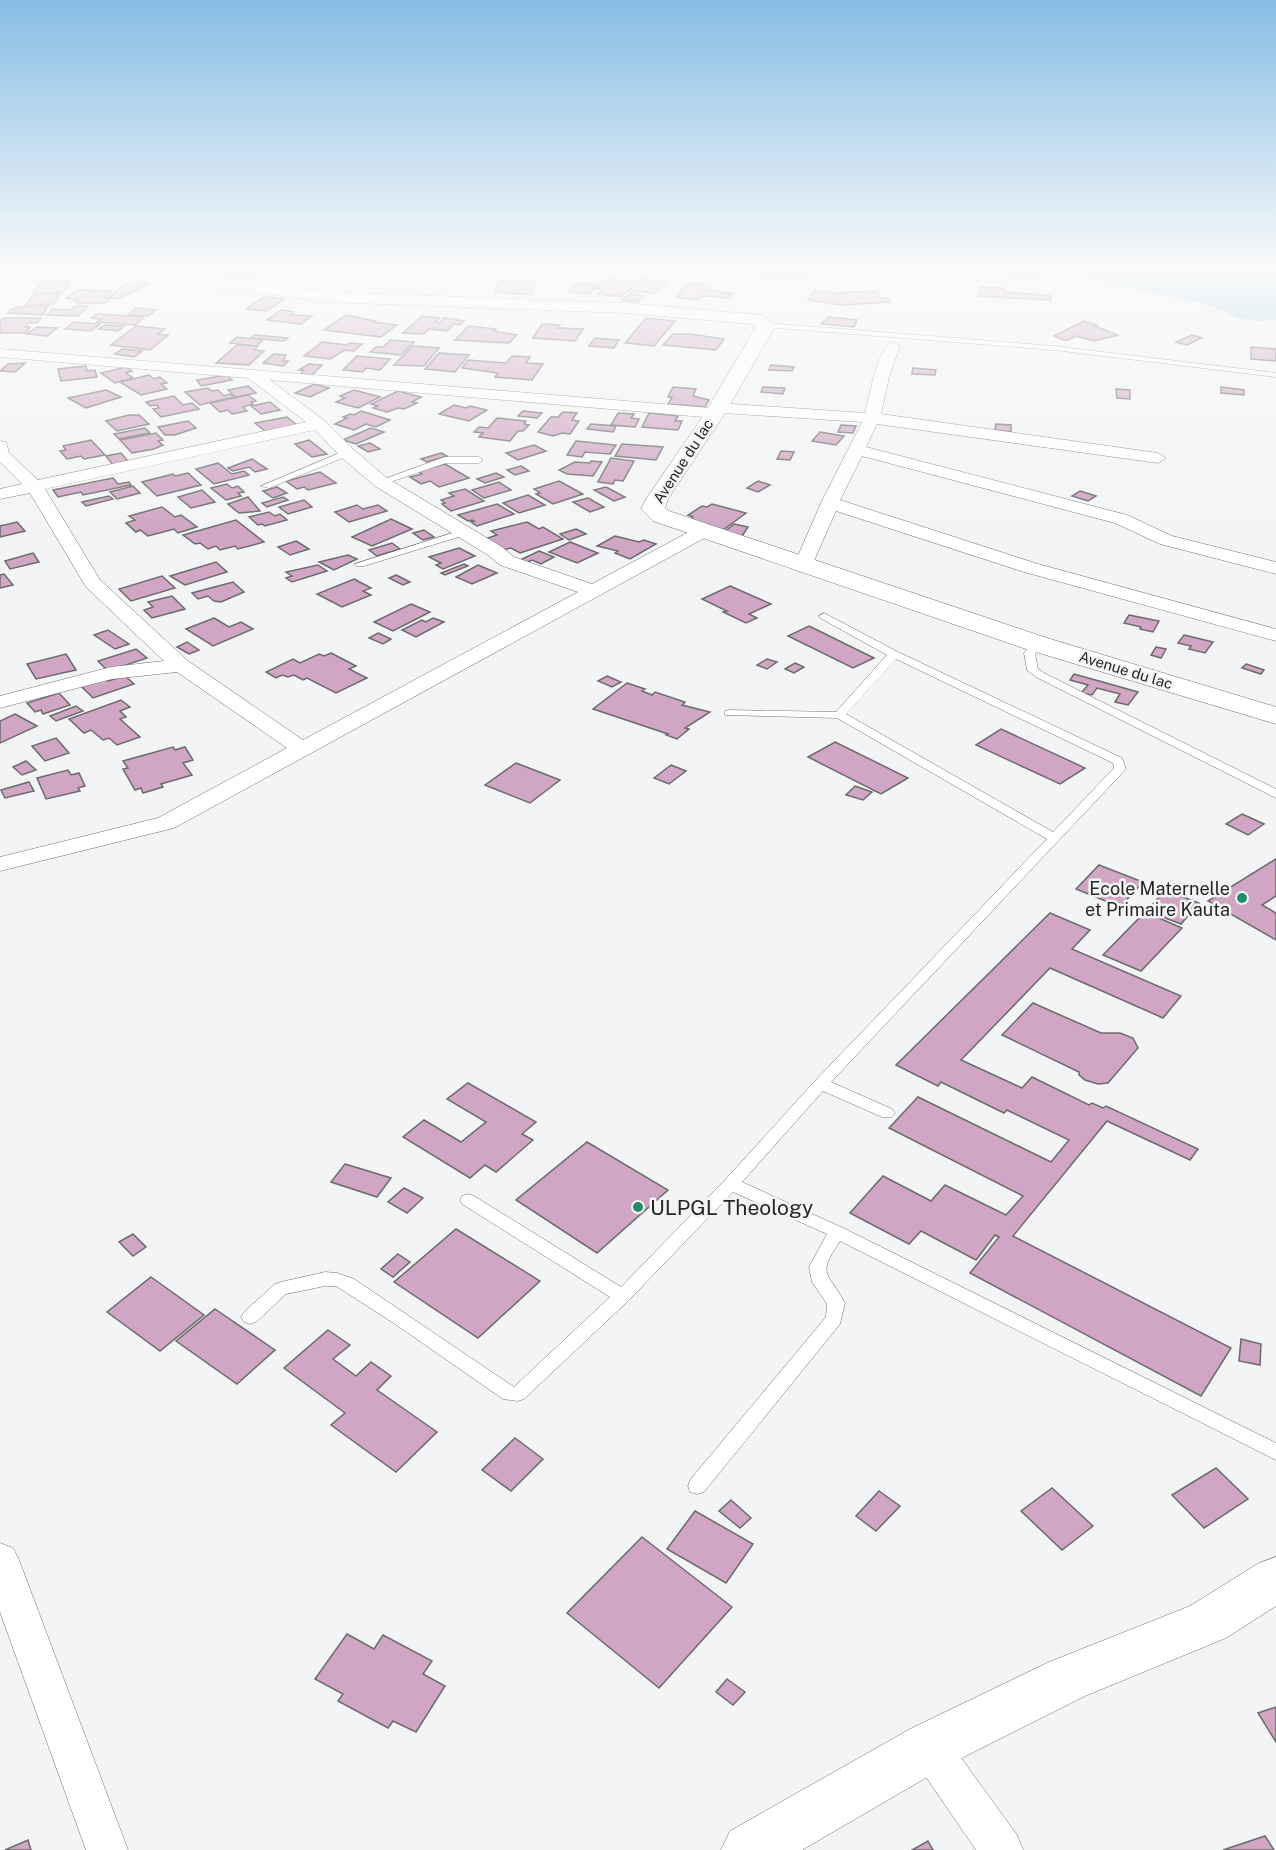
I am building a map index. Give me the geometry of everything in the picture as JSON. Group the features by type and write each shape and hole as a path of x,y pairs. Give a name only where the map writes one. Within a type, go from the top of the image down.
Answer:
{"main road":[{"name":"Avenue du lac","path":"749,356 653,508 661,516 1038,644 1276,716"},
{"path":"749,1850 929,1747 1067,1679 1208,1622 1276,1579"}],"street":[{"path":"40,356 716,410 872,418 1158,458"},
{"path":"803,565 830,503 872,418 881,377 889,356"},
{"path":"252,374 319,424 347,453 381,482 495,551 507,561 594,591"},
{"path":"0,494 319,424"},
{"path":"0,446 1,454 35,487 93,583 181,665 302,749"},
{"path":"858,450 1121,519 1166,540 1276,568"},
{"path":"830,503 1031,568 1276,635"},
{"path":"0,864 166,823 704,531"},
{"path":"0,702 111,673 181,665"},
{"path":"0,1560 107,1850"},
{"path":"929,1747 1002,1850"}],"lane":[{"path":"1123,356 1276,375"},
{"path":"266,486 347,453"},
{"path":"381,482 445,460 479,460"},
{"path":"360,564 462,533"},
{"path":"250,1317 281,1289 325,1279 337,1280 348,1284 401,1319 509,1394 518,1394 622,1296 731,1184 821,1084 1120,769 1118,761 894,654 824,616"},
{"path":"1038,644 1029,653 1033,670 1040,675 1276,794"},
{"path":"838,715 894,654"},
{"path":"729,713 838,715 1053,837"},
{"path":"821,1084 887,1113"},
{"path":"731,1184 837,1232 1276,1452"},
{"path":"468,1200 622,1296"},
{"path":"697,1486 834,1319 836,1303 817,1278 818,1261 837,1232"}],"building":[{"path":"224,356 258,356 249,365 216,363"},
{"path":"271,356 285,356 283,361 288,361 283,366 263,363"},
{"path":"307,356 334,356 330,359"},
{"path":"357,356 390,359 380,370 366,368 363,372 343,370"},
{"path":"403,356 432,356 424,366 394,365"},
{"path":"436,356 468,356 455,372 425,369"},
{"path":"512,356 518,356 530,357 526,363 543,364 532,380 495,377 498,373 462,368 468,360 506,363"},
{"path":"1251,356 1276,356 1276,361 1251,359"},
{"path":"25,363 15,372 0,371 8,364"},
{"path":"309,364 322,365 312,375 301,374 303,370 299,370"},
{"path":"771,365 794,367 792,371 769,370"},
{"path":"86,366 87,371 95,370 97,377 61,381 58,369"},
{"path":"126,367 132,371 126,373 133,378 115,383 101,373"},
{"path":"913,368 936,370 935,375 912,374"},
{"path":"149,375 154,379 160,377 167,383 161,384 167,389 141,395 120,382"},
{"path":"227,375 232,380 201,386 197,380"},
{"path":"314,384 329,388 310,397 295,393"},
{"path":"248,386 256,393 236,397 228,390"},
{"path":"673,387 696,389 693,396 709,400 705,407 668,404 672,397 668,397"},
{"path":"763,387 785,388 783,394 761,392"},
{"path":"1221,387 1244,390 1244,395 1221,393"},
{"path":"208,388 212,391 218,390 224,396 230,394 234,397 200,405 185,392"},
{"path":"1116,389 1130,390 1130,399 1117,398"},
{"path":"106,390 121,397 86,408 68,398"},
{"path":"354,390 380,397 358,408 336,402 345,398 340,396"},
{"path":"398,391 421,397 412,402 417,403 404,409 398,408 387,412 373,408 378,406 371,404"},
{"path":"248,395 256,401 243,407 247,411 232,414 228,410 220,412 210,403"},
{"path":"174,396 183,405 192,403 199,409 161,417 153,409 159,408 157,405 150,406 146,402"},
{"path":"270,402 280,410 261,414 251,406"},
{"path":"454,405 487,410 469,421 439,414"},
{"path":"361,411 390,420 376,427 366,424 354,430 335,424 347,418 343,417"},
{"path":"523,411 542,413 537,418 518,416"},
{"path":"563,412 577,413 572,420 579,421 570,434 562,433 553,436 538,432 551,417 558,417"},
{"path":"618,413 634,414 631,418 639,419 635,427 611,425"},
{"path":"649,413 678,416 675,421 682,421 678,430 642,427"},
{"path":"139,415 149,424 117,431 106,421"},
{"path":"287,417 297,425 266,432 255,423"},
{"path":"497,418 526,421 524,424 529,425 523,431 518,431 510,441 479,437 483,433 474,432 479,427 488,428"},
{"path":"188,421 196,428 175,435 165,435 158,427"},
{"path":"591,424 616,426 613,432 587,429"},
{"path":"996,424 1011,425 1011,432 995,430"},
{"path":"841,425 856,426 853,433 838,432"},
{"path":"145,428 150,433 119,439 114,434"},
{"path":"371,428 384,432 356,444 343,440"},
{"path":"820,432 844,436 836,445 812,441"},
{"path":"156,433 163,440 158,441 163,445 154,449 132,453 120,440"},
{"path":"91,440 105,455 67,459 60,451 66,450 63,446"},
{"path":"309,440 327,454 312,457 295,444"},
{"path":"576,441 616,445 610,454 585,452 582,457 567,455"},
{"path":"370,443 380,449 368,452 358,446"},
{"path":"622,444 663,447 656,460 615,456"},
{"path":"534,445 546,451 518,460 506,453"},
{"path":"781,451 794,452 790,460 777,459"},
{"path":"121,453 128,461 113,465 106,456"},
{"path":"441,453 447,456 427,462 421,459"},
{"path":"611,458 634,461 623,481 615,480 613,484 598,482"},
{"path":"252,459 267,469 255,472 249,467 233,471 228,468"},
{"path":"591,461 602,462 593,476 567,474 559,470 575,462 590,463"},
{"path":"218,463 232,474 244,471 249,475 214,484 196,469"},
{"path":"445,464 469,478 439,487 430,481 421,484 410,477 422,474 418,471"},
{"path":"521,466 529,471 515,475 507,470"},
{"path":"320,472 336,483 308,490 304,487 297,489 286,481"},
{"path":"188,473 201,485 157,496 142,482 173,474 175,476"},
{"path":"496,473 504,477 485,483 477,479"},
{"path":"113,478 118,484 129,482 131,485 83,495 81,492 58,497 53,490"},
{"path":"559,481 583,494 553,504 536,494 540,493 534,489"},
{"path":"758,481 770,485 758,492 747,488"},
{"path":"499,482 511,490 484,498 472,490"},
{"path":"227,484 232,488 238,486 244,492 238,493 241,496 226,500 211,488"},
{"path":"133,486 140,493 117,499 110,492"},
{"path":"277,487 287,493 273,498 263,491"},
{"path":"606,487 625,497 614,501 594,490"},
{"path":"465,489 484,501 451,511 442,504 445,503 441,500 454,496 449,493"},
{"path":"202,490 215,502 191,508 178,497"},
{"path":"1080,491 1096,496 1088,501 1072,496"},
{"path":"528,495 545,505 519,513 503,503"},
{"path":"109,496 113,499 86,506 82,502"},
{"path":"248,497 260,511 239,513 228,504"},
{"path":"283,497 288,500 267,507 262,503"},
{"path":"588,498 604,507 590,512 573,502"},
{"path":"304,500 312,507 288,514 279,507"},
{"path":"497,504 514,514 477,526 471,522 474,521 468,521 458,515"},
{"path":"712,504 746,513 723,530 689,520 693,517 688,515 702,506 707,507"},
{"path":"357,505 363,509 378,505 387,511 349,522 335,512"},
{"path":"162,507 175,517 181,515 197,527 178,533 174,529 148,536 140,530 136,532 126,523 135,520 129,516"},
{"path":"269,512 275,516 280,514 287,520 265,526 258,525 249,517"},
{"path":"391,519 412,529 372,546 352,537"},
{"path":"236,520 264,542 238,549 235,546 220,550 216,546 208,549 200,543 195,544 183,535"},
{"path":"17,522 25,531 0,537 0,526"},
{"path":"527,522 539,529 543,527 563,539 520,553 511,548 503,550 485,539 497,535 491,531"},
{"path":"734,524 748,527 740,539 723,533"},
{"path":"576,529 586,534 569,540 560,534"},
{"path":"424,530 434,537 423,540 413,533"},
{"path":"615,536 656,544 630,559 615,553 618,551 597,546"},
{"path":"296,541 309,549 290,555 278,547"},
{"path":"570,542 598,553 577,563 549,552"},
{"path":"392,543 400,549 377,556 369,550"},
{"path":"459,548 475,556 443,569 436,565 441,563 429,557"},
{"path":"539,551 554,557 541,564 532,560 526,563 520,560"},
{"path":"33,553 39,562 10,569 5,561"},
{"path":"348,555 357,559 334,570 319,562"},
{"path":"216,562 227,572 185,585 170,576"},
{"path":"464,564 468,566 445,575 441,573"},
{"path":"318,565 327,571 292,582 286,578 292,576 286,572"},
{"path":"478,565 497,573 472,584 456,577"},
{"path":"4,574 13,585 0,588 0,575"},
{"path":"396,575 410,582 403,585 389,578"},
{"path":"162,576 175,588 131,601 119,589"},
{"path":"354,579 371,588 363,591 371,595 342,607 317,594"},
{"path":"233,582 244,592 221,602 214,601 208,596 198,599 192,593"},
{"path":"730,586 771,604 749,614 757,618 746,623 702,599"},
{"path":"172,596 185,609 152,618 144,610 153,607 148,602"},
{"path":"411,604 430,612 393,631 374,622"},
{"path":"1129,615 1159,621 1153,632 1124,623"},
{"path":"214,618 229,627 241,622 253,629 213,646 186,629"},
{"path":"433,618 444,622 416,637 402,630 422,620 426,622"},
{"path":"809,626 874,658 853,668 788,636"},
{"path":"108,630 129,644 115,649 94,635"},
{"path":"378,633 391,639 383,644 369,638"},
{"path":"1184,635 1213,642 1205,653 1189,649 1191,646 1178,643"},
{"path":"187,642 199,650 189,654 177,647"},
{"path":"1156,647 1166,649 1161,658 1151,655"},
{"path":"136,649 147,658 108,671 98,661"},
{"path":"331,653 356,666 349,669 367,678 336,693 307,678 303,680 294,675 288,677 282,675 276,678 266,672 293,659 300,663 319,654 324,656"},
{"path":"66,654 76,670 36,679 27,664"},
{"path":"767,659 777,662 767,669 757,665"},
{"path":"795,663 804,667 794,673 785,669"},
{"path":"1246,664 1264,670 1261,674 1242,668"},
{"path":"1074,674 1138,692 1128,705 1115,702 1120,694 1097,688 1092,695 1081,693 1088,685 1070,680"},
{"path":"125,676 134,684 93,698 81,686 105,679 108,681"},
{"path":"607,676 621,682 612,687 598,681"},
{"path":"627,683 645,689 642,691 652,695 655,692 685,702 682,705 710,712 685,728 689,729 677,739 593,709"},
{"path":"59,693 70,705 43,714 41,710 35,712 27,703"},
{"path":"121,700 130,707 120,711 126,717 120,719 140,737 117,745 109,738 103,740 91,730 84,733 69,719"},
{"path":"76,706 83,711 56,721 50,716"},
{"path":"15,714 37,726 0,743 0,721"},
{"path":"1001,729 1085,768 1060,784 976,745"},
{"path":"56,738 69,753 45,761 32,746"},
{"path":"835,742 908,778 881,794 808,757"},
{"path":"173,747 175,750 185,747 193,760 183,763 192,775 161,784 163,787 143,793 141,788 135,790 123,769 128,768 123,761"},
{"path":"26,761 36,770 22,775 13,767"},
{"path":"516,763 560,780 530,803 485,785"},
{"path":"671,765 686,771 669,784 654,778"},
{"path":"68,770 71,775 79,773 85,786 78,788 80,791 46,799 37,778"},
{"path":"29,782 34,791 5,798 1,790"},
{"path":"855,786 872,792 863,800 846,795"},
{"path":"1242,814 1264,824 1248,835 1226,824"},
{"name":"Ecole Maternelle et Primaire Kauta","path":"1276,859 1276,896 1262,905 1276,913 1276,940 1208,901"},
{"path":"1099,865 1143,882 1120,907 1076,889"},
{"path":"1165,890 1199,903 1181,924 1147,911"},
{"path":"1145,912 1182,928 1141,971 1103,955"},
{"path":"1050,913 1090,930 1072,949 1181,996 1163,1018 1050,968 961,1060 1022,1088 1032,1077 1089,1105 1092,1103 1103,1108 1106,1106 1198,1149 1190,1160 1107,1121 1013,1236 1231,1348 1201,1396 970,1273 999,1237 995,1235 976,1260 921,1231 909,1244 850,1213 883,1176 931,1201 945,1185 1006,1215 1023,1196 889,1128 918,1097 1051,1162 1069,1140 1007,1110 1004,1113 941,1082 938,1086 896,1065"},
{"path":"1033,1003 1101,1033 1120,1033 1133,1038 1138,1048 1108,1083 1098,1084 1085,1080 1079,1072 1002,1035"},
{"path":"468,1083 536,1122 522,1134 533,1140 496,1172 485,1165 470,1178 403,1137 424,1120 461,1142 486,1122 447,1099"},
{"path":"587,1142 668,1190 597,1253 516,1200"},
{"path":"345,1164 391,1178 377,1197 331,1182"},
{"path":"404,1188 423,1198 407,1213 388,1202"},
{"path":"456,1229 540,1281 478,1338 394,1282"},
{"path":"133,1234 146,1247 133,1256 119,1242"},
{"path":"398,1254 410,1262 393,1277 381,1269"},
{"path":"151,1277 204,1315 160,1351 107,1312"},
{"path":"215,1309 275,1350 237,1384 176,1341"},
{"path":"328,1330 350,1345 333,1359 356,1376 371,1362 391,1376 377,1390 437,1432 396,1472 331,1425 345,1413 284,1368"},
{"path":"1241,1339 1261,1344 1260,1365 1239,1361"},
{"path":"515,1438 543,1459 511,1491 482,1470"},
{"path":"1216,1468 1248,1499 1204,1528 1172,1495"},
{"path":"1052,1488 1093,1526 1062,1550 1021,1511"},
{"path":"879,1491 900,1506 876,1531 856,1516"},
{"path":"731,1500 751,1518 740,1528 719,1511"},
{"path":"695,1511 753,1544 726,1583 667,1549"},
{"path":"642,1537 732,1607 659,1688 567,1613"},
{"path":"347,1634 374,1649 383,1635 432,1661 423,1674 445,1686 416,1732 393,1721 388,1728 338,1701 343,1694 315,1679"},
{"path":"727,1679 745,1692 733,1705 716,1692"},
{"path":"1276,1707 1276,1742 1258,1713"},
{"path":"1265,1836 1274,1850 1223,1850"},
{"path":"28,1840 31,1850 5,1850"},
{"path":"928,1841 933,1850 912,1850"}],"place":[{"name":"Ecole Maternelle et Primaire Kauta","path":"1242,898"},
{"name":"ULPGL Theology","path":"638,1207"}]}
